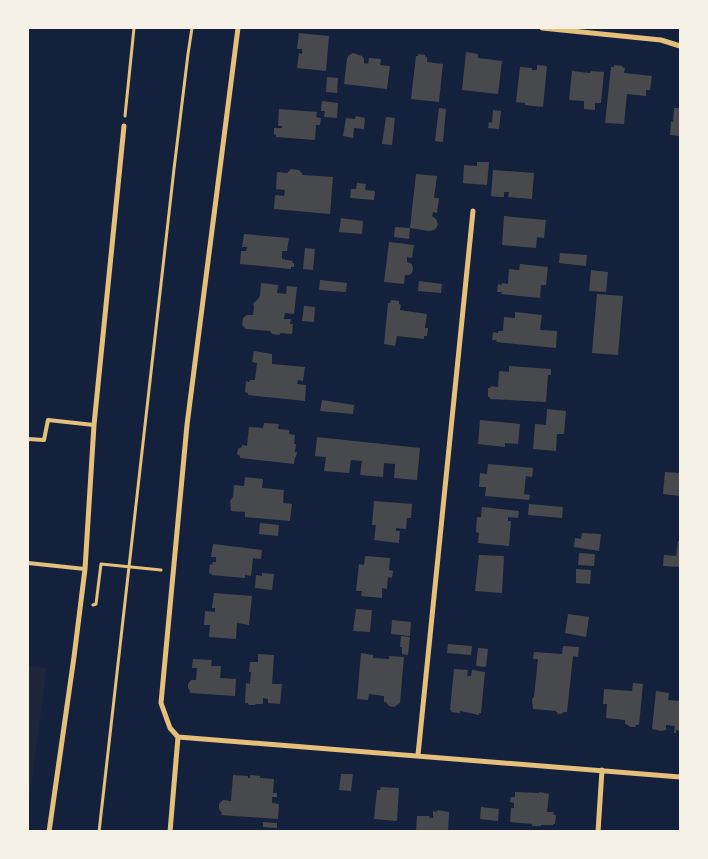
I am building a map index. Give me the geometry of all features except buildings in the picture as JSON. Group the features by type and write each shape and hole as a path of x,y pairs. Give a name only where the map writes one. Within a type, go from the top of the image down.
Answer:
{"street":[{"path":"238,28 187,425 161,703 170,728 178,737 680,776"},
{"path":"542,28 661,40 680,46"},
{"path":"49,832 85,569 94,425 124,126"},
{"path":"418,755 473,211"},
{"path":"170,832 178,737"},
{"path":"598,832 602,770"}],"lane":[{"path":"28,439 44,440 48,420 94,425"},
{"path":"28,563 85,569"}],"path":[{"path":"124,126 134,28"},
{"path":"99,832 192,28"},
{"path":"81,606 96,604 101,564 174,571"}],"shaded area":[{"path":"28,665 47,668 28,810"}]}
